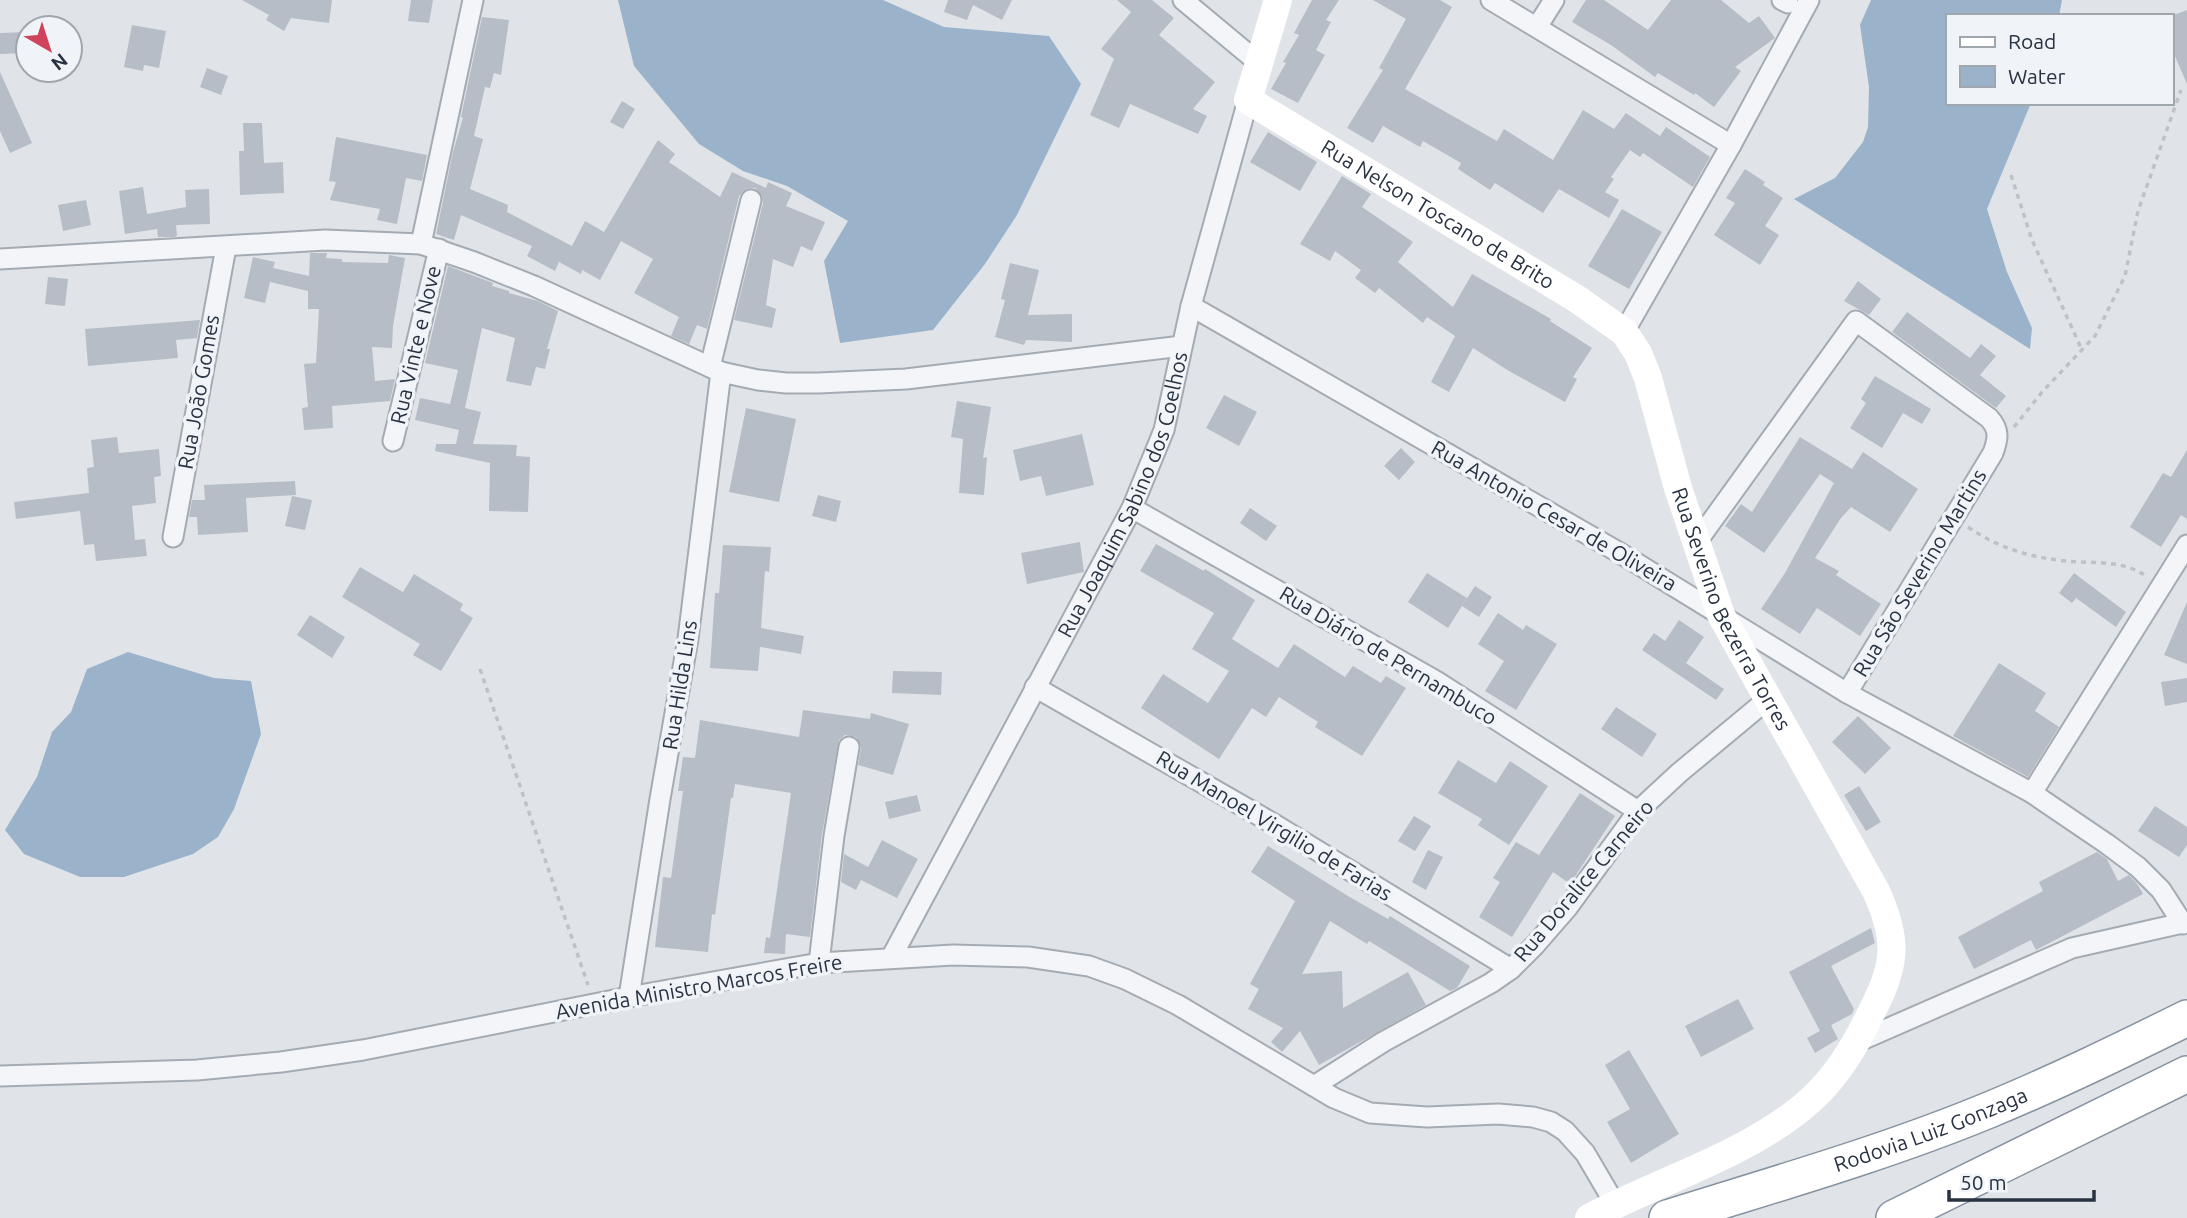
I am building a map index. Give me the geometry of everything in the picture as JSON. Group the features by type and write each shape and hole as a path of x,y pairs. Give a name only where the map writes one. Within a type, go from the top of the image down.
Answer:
{"highway":[{"name":"Rodovia Luiz Gonzaga","path":"1667,1218 1866,1156 1989,1110 2087,1067 2187,1018"},
{"path":"1894,1218 2187,1074"}],"main road":[{"name":"Rua Joaquim Sabino dos Coelhos","path":"1248,100 1278,0"},
{"name":"Rua Nelson Toscano de Brito","path":"1248,100 1577,299 1624,332"},
{"name":"Rua Severino Bezerra Torres","path":"1589,1218 1758,1138 1788,1118 1830,1079 1857,1042 1886,983 1891,964 1891,931 1876,891 1721,615 1678,488 1648,378 1638,353 1624,332"},
{"path":"1705,1163 1710,1184 1732,1198"}],"street":[{"name":"Rua Vinte e Nove","path":"393,441 473,0"},
{"path":"1183,0 1260,64"},
{"path":"1491,0 1731,145"},
{"path":"1537,27 1554,0"},
{"path":"1624,332 1731,145 1809,0"},
{"name":"Rua Joaquim Sabino dos Coelhos","path":"891,958 1132,508 1164,430 1191,306 1248,100"},
{"name":"Rua Hilda Lins","path":"629,997 688,639 715,369 751,200"},
{"path":"1,265 325,240 430,247 611,319 715,369 767,381 906,379 1182,346"},
{"name":"Rua João Gomes","path":"173,537 226,247"},
{"name":"Rua Antonio Cesar de Oliveira","path":"1191,306 1620,553 1847,692 2032,793 2138,867 2161,890 2185,923"},
{"name":"Rua São Severino Martins","path":"1696,543 1856,321 1989,418 1998,434 1993,453 1847,692"},
{"name":"Rua Diário de Pernambuco","path":"1132,508 1436,681 1639,811"},
{"path":"2032,793 2187,545"},
{"name":"Rua Manoel Virgilio de Farias","path":"1035,687 1274,824 1511,969"},
{"name":"Rua Doralice Carneiro","path":"1314,1086 1382,1042 1480,989 1511,969 1568,907 1639,811 1702,753 1768,699"},
{"path":"819,962 834,836 849,747"},
{"path":"1857,1042 2072,948 2185,923"},
{"name":"Avenida Ministro Marcos Freire","path":"0,1076 197,1070 281,1062 363,1050 819,962 953,954 1015,957 1089,966 1125,979 1178,1005 1334,1098 1370,1113 1427,1117 1498,1114 1533,1117 1551,1122 1564,1131 1585,1153 1615,1204"}],"path":[{"name":"Rua São Severino Martins","path":"1993,453 2043,391 2095,336 2124,276 2138,211 2180,90"},
{"path":"2011,175 2032,240 2082,350"},
{"path":"1954,518 1986,540 2025,555 2067,561 2113,563 2137,570 2161,586"},
{"path":"480,669 594,1004"}],"water":[{"path":"618,0 883,0 944,27 1049,36 1081,84 1017,215 985,264 933,330 840,343 824,261 848,221 787,186 743,171 699,144 634,66"},
{"path":"1871,0 2062,0 2059,14 1946,14 1946,105 2030,105 1987,209 2007,272 2032,328 2030,349 1794,199 1835,178 1863,142 1868,127 1869,87 1860,25"},
{"path":"128,652 214,678 251,681 261,734 234,809 218,837 193,854 124,877 80,877 24,854 5,830 37,777 52,732 71,712 87,669"}],"building":[{"path":"242,0 332,0 329,23 291,18 284,31 266,20 269,15"},
{"path":"411,0 433,0 429,23 408,21"},
{"path":"948,0 1012,0 1002,20 973,5 967,20 944,12"},
{"path":"1117,0 1152,0 1174,18 1159,35 1215,82 1193,109 1207,116 1198,134 1130,104 1119,128 1090,115 1114,59 1101,49 1131,12"},
{"path":"1312,0 1339,0 1326,20 1331,22 1316,50 1325,55 1298,103 1271,89 1299,35 1294,33"},
{"path":"1373,0 1440,0 1452,7 1405,89 1497,141 1504,129 1553,160 1583,110 1614,129 1626,113 1660,136 1666,127 1710,157 1693,187 1643,153 1640,157 1630,150 1611,177 1614,179 1605,192 1619,200 1609,218 1559,189 1543,213 1495,183 1490,190 1458,169 1461,163 1423,141 1420,147 1383,126 1373,143 1347,128 1383,70 1379,68 1406,19"},
{"path":"1586,0 1604,0 1648,30 1671,0 1721,0 1749,23 1759,16 1775,38 1735,67 1741,71 1714,107 1695,93 1694,95 1658,73 1655,77 1611,45 1572,22"},
{"path":"2187,10 2187,84 2173,52 2173,15"},
{"path":"482,17 509,20 501,75 494,73 490,88 485,87 474,136 483,139 470,189 508,205 507,212 572,246 585,221 604,232 658,140 675,154 669,162 720,197 732,172 766,188 768,182 792,193 786,206 825,222 812,251 801,246 793,267 773,259 766,305 776,309 772,328 734,320 763,203 762,196 755,188 747,189 739,196 707,329 697,325 689,344 671,336 679,317 634,293 653,259 621,241 600,280 582,270 581,274 559,262 555,271 527,256 532,246 461,215 454,240 436,234 463,118 461,117"},
{"path":"132,25 166,31 159,68 144,65 143,71 124,67"},
{"path":"14,32 14,54 0,54 0,33"},
{"path":"207,68 228,76 221,95 200,87"},
{"path":"0,72 32,143 10,153 0,131"},
{"path":"622,101 635,109 623,129 610,122"},
{"path":"243,123 262,123 264,163 283,162 284,193 240,195 239,151 244,151"},
{"path":"1268,132 1317,162 1300,191 1250,162"},
{"path":"336,137 427,155 422,181 406,178 397,224 377,220 380,209 330,200 336,182 329,181"},
{"path":"1745,169 1783,198 1765,226 1779,235 1760,265 1714,235 1735,203 1726,198"},
{"path":"1342,176 1371,194 1362,207 1413,242 1398,262 1453,307 1472,274 1551,319 1550,321 1592,348 1573,377 1577,379 1565,402 1473,348 1449,392 1431,382 1455,336 1427,317 1423,323 1379,288 1375,293 1355,278 1361,270 1335,251 1330,261 1300,244"},
{"path":"143,187 147,214 186,207 185,190 209,189 210,224 176,225 177,236 174,237 158,237 157,229 125,234 119,191"},
{"path":"86,200 91,225 63,231 58,205"},
{"path":"1622,209 1662,232 1629,289 1588,266"},
{"path":"310,253 327,253 326,258 342,259 342,262 388,263 389,255 405,258 393,326 392,348 372,347 375,381 395,379 390,401 332,406 333,428 304,430 302,408 308,407 304,364 316,363 319,309 308,309 308,291 270,282 265,303 244,298 253,257 275,262 273,268 309,276"},
{"path":"1010,263 1039,270 1028,315 1072,314 1072,342 1026,340 1024,345 995,337 1005,300 1001,299"},
{"path":"448,266 558,311 547,349 550,349 545,369 536,367 531,386 506,381 515,338 482,328 465,408 481,412 473,444 517,445 516,456 530,457 528,512 489,511 490,463 435,451 436,444 456,444 459,430 415,420 420,398 450,404 458,370 425,363"},
{"path":"48,277 68,279 65,306 45,304"},
{"path":"1858,281 1881,299 1869,315 1844,301"},
{"path":"1907,312 1970,358 1981,344 1996,356 1980,375 2006,396 1996,408 1892,332"},
{"path":"200,320 197,338 176,340 178,358 88,366 85,329"},
{"path":"1875,376 1931,409 1922,424 1903,413 1882,448 1850,428 1866,403 1861,399"},
{"path":"1224,395 1257,412 1239,446 1206,428"},
{"path":"957,401 991,407 983,458 987,457 984,495 959,493 963,439 951,437"},
{"path":"746,408 796,419 779,502 729,492"},
{"path":"1082,434 1094,485 1046,496 1041,476 1020,481 1013,450"},
{"path":"117,437 119,453 159,449 161,476 154,477 156,503 132,506 135,540 145,539 147,556 96,561 94,544 84,545 80,511 16,519 14,502 89,493 87,468 94,467 91,440"},
{"path":"1800,437 1852,469 1863,452 1918,489 1890,532 1851,507 1815,558 1839,571 1836,575 1881,604 1860,636 1817,608 1800,634 1761,609 1785,573 1834,483 1820,474 1764,553 1725,526 1741,504 1752,512"},
{"path":"1401,448 1415,462 1399,480 1384,466"},
{"path":"2187,450 2187,519 2181,515 2161,547 2130,527 2163,473 2171,477"},
{"path":"295,481 296,495 246,498 248,532 198,535 197,517 189,517 192,500 205,500 204,485"},
{"path":"818,495 841,501 836,522 812,516"},
{"path":"292,496 312,500 305,530 285,526"},
{"path":"1250,508 1277,526 1266,541 1240,523"},
{"path":"1080,542 1084,572 1027,584 1021,553"},
{"path":"1156,544 1204,571 1205,569 1255,600 1232,639 1278,668 1294,644 1345,677 1353,666 1381,683 1386,676 1406,688 1362,756 1315,727 1318,722 1279,697 1266,717 1252,708 1219,759 1141,708 1163,674 1208,703 1229,671 1192,649 1214,613 1140,571"},
{"path":"723,545 771,547 769,572 765,571 761,628 804,636 801,654 760,647 758,671 710,668 715,593 719,593"},
{"path":"360,567 403,592 414,574 463,604 460,610 473,618 441,671 413,655 420,644 342,597"},
{"path":"1427,573 1467,598 1448,628 1408,602"},
{"path":"2074,573 2126,612 2116,627 2076,598 2072,603 2059,593"},
{"path":"1475,586 1492,597 1479,617 1462,606"},
{"path":"2187,602 2187,664 2164,655"},
{"path":"1498,613 1523,630 1526,625 1557,644 1516,710 1485,691 1504,661 1478,644"},
{"path":"310,615 345,637 332,658 297,635"},
{"path":"1679,620 1704,637 1686,663 1724,689 1716,700 1642,650 1654,633 1665,641"},
{"path":"1999,663 2046,693 2035,711 2059,727 2028,777 1953,736"},
{"path":"893,671 942,672 941,695 892,693"},
{"path":"2187,678 2187,702 2165,706 2161,682"},
{"path":"1616,707 1657,734 1642,757 1601,729"},
{"path":"803,710 870,719 871,713 909,724 893,775 858,765 861,748 856,737 845,735 839,740 822,834 810,937 786,934 785,954 764,953 766,937 770,938 791,793 735,784 708,952 655,947 663,877 671,878 683,791 678,791 683,757 695,758 700,720 799,737"},
{"path":"1858,716 1891,748 1865,774 1832,742"},
{"path":"1458,760 1496,783 1510,761 1548,786 1509,845 1478,825 1482,819 1438,793"},
{"path":"1859,786 1881,822 1866,831 1844,795"},
{"path":"1580,793 1615,816 1570,884 1553,872 1512,937 1479,917 1500,882 1493,878 1516,842 1539,855"},
{"path":"917,795 921,811 889,819 885,802"},
{"path":"2155,806 2187,827 2187,845 2179,857 2138,831"},
{"path":"1414,816 1431,826 1415,851 1398,841"},
{"path":"882,840 918,859 897,898 861,880 856,890 841,882 844,854 868,867"},
{"path":"1268,846 1388,919 1390,916 1470,966 1457,988 1450,991 1369,941 1367,944 1330,921 1302,974 1342,971 1343,1008 1408,972 1426,1005 1319,1065 1300,1031 1282,1052 1271,1042 1283,1028 1248,1009 1259,989 1250,984 1295,901 1251,872"},
{"path":"1428,850 1443,857 1426,890 1412,882"},
{"path":"2097,852 2107,859 2118,881 2129,875 2143,894 2036,950 2031,940 1974,969 1958,937 2043,891 2039,882"},
{"path":"1871,928 1875,943 1831,966 1854,1009 1852,1014 1820,1031 1789,972"},
{"path":"1738,999 1754,1029 1701,1057 1685,1026"},
{"path":"1831,1025 1838,1039 1815,1053 1807,1038"},
{"path":"1629,1050 1679,1134 1631,1163 1607,1122 1630,1109 1605,1065"}]}
